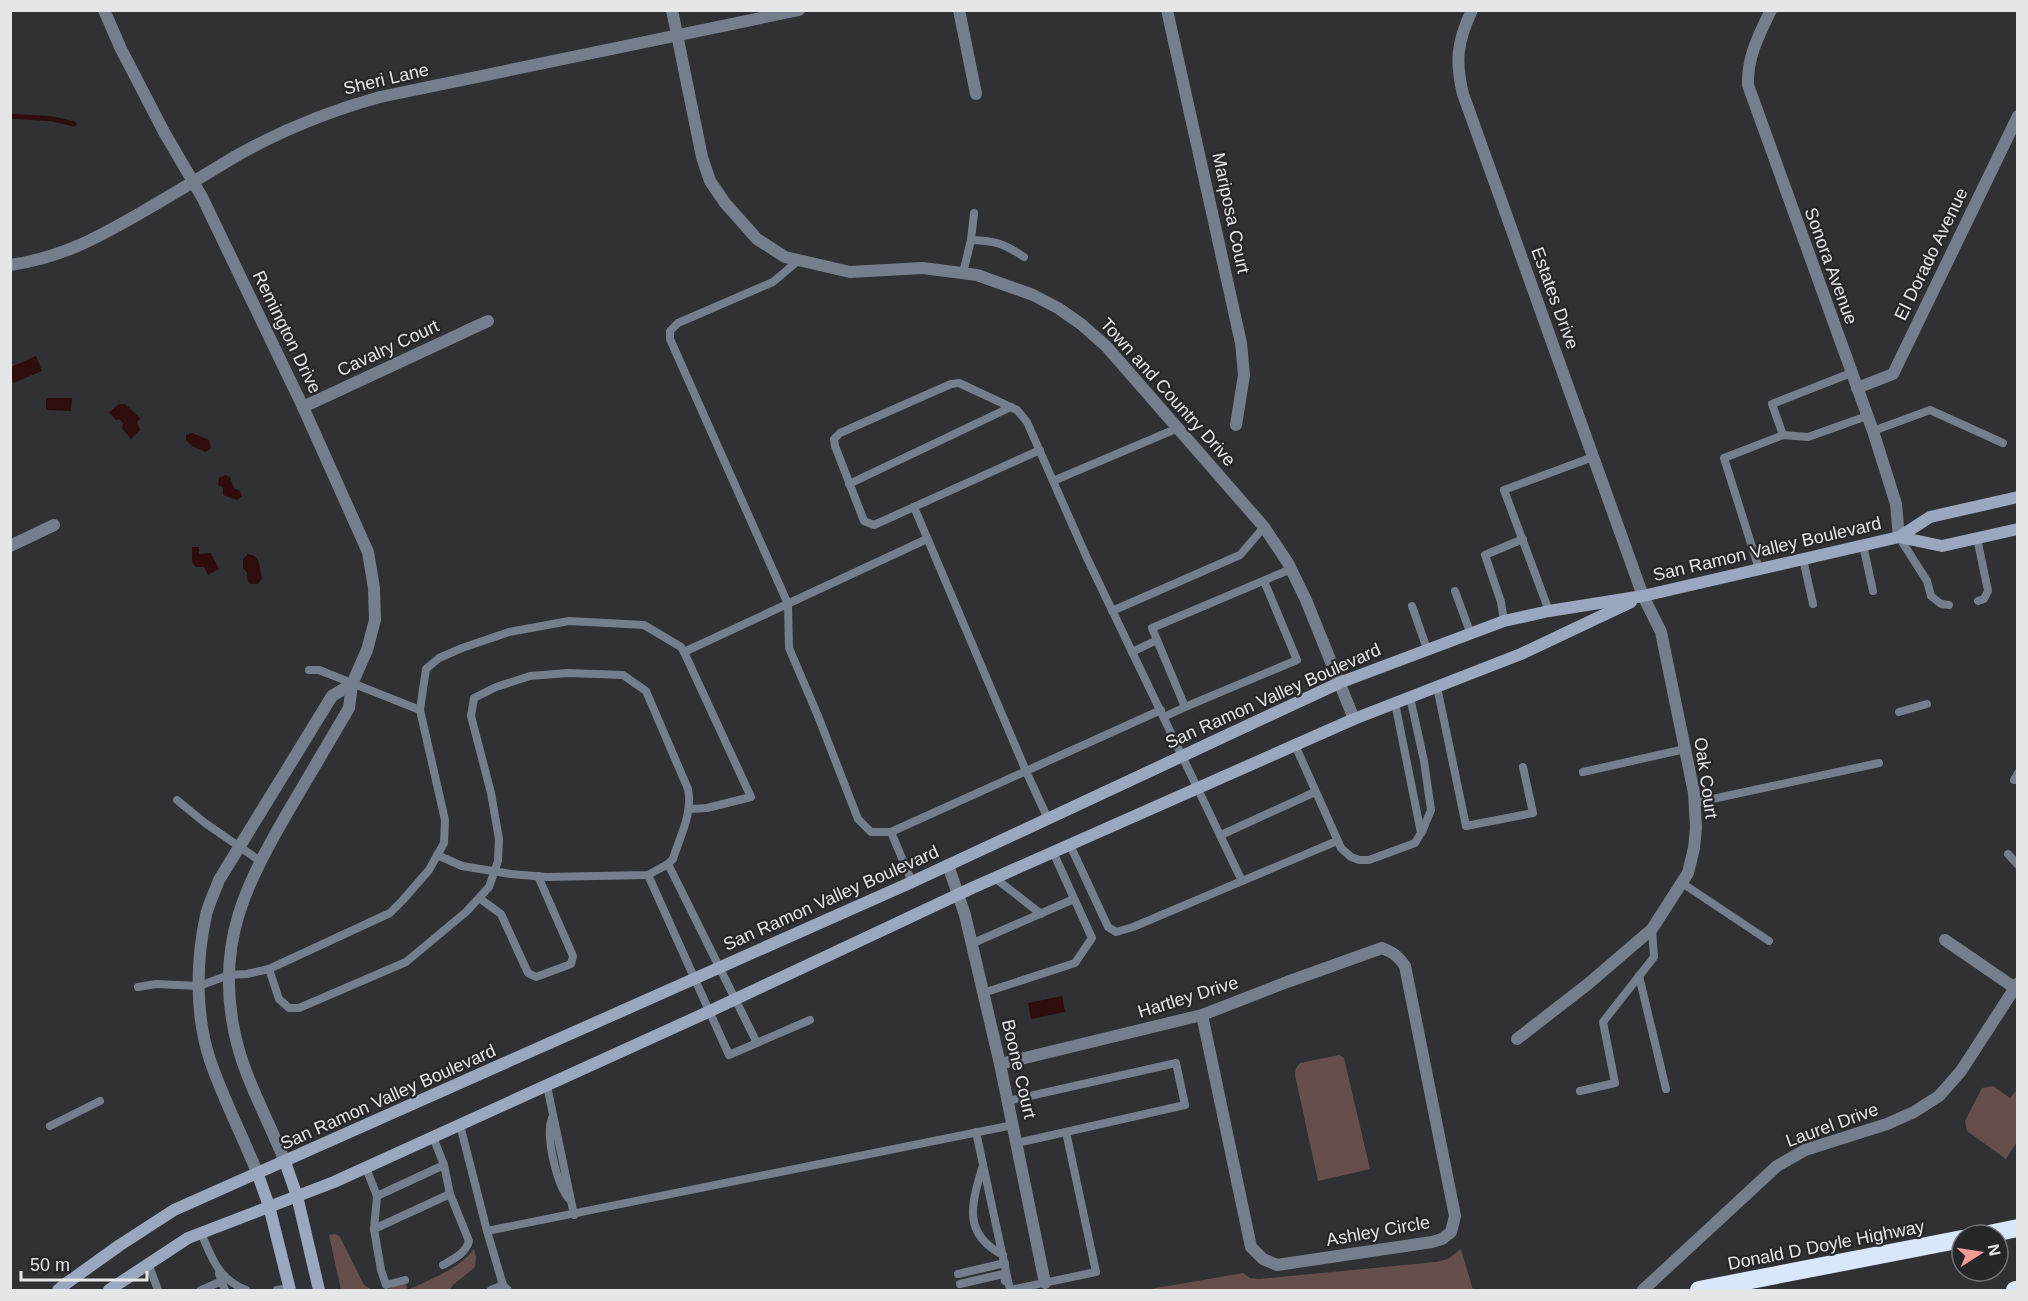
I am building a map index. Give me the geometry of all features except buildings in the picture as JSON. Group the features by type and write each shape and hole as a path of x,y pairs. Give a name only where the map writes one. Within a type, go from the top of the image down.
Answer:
{"highway":[{"name":"Donald D Doyle Highway","path":"1699,1290 1950,1241"}],"main road":[{"name":"San Ramon Valley Boulevard","path":"58,1290 120,1245 174,1210 258,1175 912,882 1339,683 1504,621 1549,611 1643,596 1899,537 1930,517 2018,497"},
{"name":"San Ramon Valley Boulevard","path":"1899,537 1942,546 2018,529"},
{"name":"San Ramon Valley Boulevard","path":"109,1290 188,1238 366,1168 1053,852 1354,719 1521,654 1643,596"},
{"path":"285,1162 297,1196 318,1290"},
{"path":"258,1175 269,1206 285,1290"}],"street":[{"name":"Remington Drive","path":"104,10 121,49 164,132 194,183 303,407 368,552 374,588 375,620 367,650 352,684 349,708 260,861 246,892 230,950 230,1005 239,1052 285,1162"},
{"name":"Town and Country Drive","path":"672,10 702,156 710,181 725,203 757,239 785,257 850,272 923,268 963,273 996,281 1033,295 1081,324 1106,346 1264,526 1291,569 1306,600 1354,719"},
{"name":"Sheri Lane","path":"10,265 58,254 89,242 194,183 238,155 283,131 335,109 380,97 799,10"},
{"path":"959,10 976,94"},
{"name":"Mariposa Court","path":"1167,10 1241,343 1244,375 1236,425"},
{"name":"Estates Drive","path":"1472,10 1458,52 1457,68 1463,94 1643,596"},
{"name":"Sonora Avenue","path":"1771,10 1747,69 1748,85 1873,431 1896,504 1899,537"},
{"name":"El Dorado Avenue","path":"1857,388 1893,374 2018,116"},
{"name":"Cavalry Court","path":"303,407 488,321"},
{"path":"10,546 54,525"},
{"name":"Oak Court","path":"1516,1039 1588,984 1652,929 1688,873 1696,828 1694,803 1661,632 1643,596"},
{"path":"258,1175 210,1059 203,1034 199,986 201,946 207,913 219,880 332,696 352,684"},
{"name":"Boone Court","path":"948,865 959,895 1000,1064 1045,1283"},
{"path":"1945,940 2016,985"},
{"name":"Hartley Drive","path":"1000,1064 1202,1015 1287,981 1382,948"},
{"name":"Ashley Circle","path":"1202,1015 1251,1247 1263,1259 1277,1265 1442,1239 1451,1232 1455,1216 1405,966 1397,954 1382,948"},
{"name":"Laurel Drive","path":"1643,1290 1777,1166 1816,1146 1887,1124 1914,1112 1939,1096 1961,1071 2016,985"}],"lane":[{"path":"963,273 971,240 974,213"},
{"path":"971,240 1007,245 1024,257"},
{"path":"799,260 773,282 678,323 670,331 670,339 788,604 789,648 819,716 858,819 872,831 891,832 1026,771 1297,660 1264,581"},
{"path":"1783,435 1772,404 1851,373"},
{"path":"1040,450 873,525 864,521 834,439 840,433 951,384 959,383 1017,410 1027,422 1040,450 1053,481 1132,652 1242,881"},
{"path":"849,484 1011,407"},
{"path":"1873,431 1930,410 2003,443"},
{"path":"1759,569 1725,458 1783,435 1808,437 1868,417"},
{"path":"1053,481 1178,428"},
{"path":"1549,611 1504,490 1593,457"},
{"path":"914,507 1048,819"},
{"path":"1113,611 1233,559 1240,555 1264,526"},
{"path":"1899,537 1927,581 1931,596 1941,604 1949,605"},
{"path":"1977,538 1988,591 1984,599 1978,601"},
{"path":"684,652 927,539"},
{"path":"1504,621 1501,602 1485,555 1522,540"},
{"path":"1863,545 1873,591"},
{"path":"1803,559 1813,604"},
{"path":"1185,707 1152,628 1291,569"},
{"path":"1455,591 1470,632"},
{"path":"1412,606 1427,649"},
{"path":"138,987 156,984 199,986 229,975 269,969 390,913 429,870 444,843 446,820 420,710 426,669 438,658 509,632 569,621 644,625 681,647 751,797 707,808 690,809"},
{"path":"1132,652 1157,640"},
{"path":"309,670 320,670 420,710"},
{"path":"269,969 279,999 289,1008 299,1008 406,962 466,912 489,887 495,870 498,861 499,839 491,793 471,716 474,698 496,687 530,676 568,673 623,675 646,691 688,789 690,809 673,859 668,864 648,875 538,876 511,874 495,870 462,866 437,855"},
{"path":"1437,687 1466,826 1533,813 1523,767"},
{"path":"1295,745 1337,841 1351,857 1369,860 1415,843 1431,810 1424,761 1410,697"},
{"path":"1395,703 1421,833"},
{"path":"1899,712 1927,704"},
{"path":"1583,772 1685,749"},
{"path":"1694,803 1879,763"},
{"path":"2018,773 2014,780 2018,779"},
{"path":"1221,835 1315,792"},
{"path":"177,800 260,861"},
{"path":"891,832 912,882"},
{"path":"1070,845 1108,927 1116,932 1133,927 1337,841"},
{"path":"983,993 1075,963 1092,939 1053,852"},
{"path":"2008,854 2018,865"},
{"path":"668,864 757,1043"},
{"path":"648,875 729,1055 810,1020"},
{"path":"479,898 501,914 528,973 537,977 571,964 573,956 538,876"},
{"path":"995,878 1041,914"},
{"path":"1682,883 1769,941"},
{"path":"971,944 1074,899"},
{"path":"1580,1091 1615,1083 1603,1022 1654,957 1652,929"},
{"path":"1639,976 1666,1089"},
{"path":"1008,1101 1176,1063 1185,1105 1017,1143"},
{"path":"547,1086 574,1215"},
{"path":"50,1126 99,1101"},
{"path":"460,1125 487,1231 505,1288 491,1290"},
{"path":"487,1231 1013,1125"},
{"path":"976,1132 1009,1290"},
{"path":"1009,1290 1096,1272 1066,1132"},
{"path":"433,1137 444,1165 450,1194 470,1241 460,1254 443,1265"},
{"path":"984,1164 973,1203 975,1225 980,1238 1004,1259"},
{"path":"377,1196 444,1165"},
{"path":"366,1168 377,1196 374,1229 386,1285 405,1280"},
{"path":"374,1229 450,1194"},
{"path":"201,1233 225,1290"},
{"path":"958,1274 1004,1259"},
{"path":"148,1263 158,1290"},
{"path":"217,1269 232,1285 246,1290"},
{"path":"960,1284 1004,1274 1009,1290"},
{"path":"201,1290 222,1281"}],"shaded area":[{"path":"36,356 42,371 13,383 11,367"},
{"path":"46,398 72,398 71,411 46,410"},
{"path":"119,404 125,404 140,418 137,422 140,430 131,439 122,428 123,423 119,419 116,420 109,412"},
{"path":"192,433 209,440 211,448 206,452 192,446 186,440 186,435"},
{"path":"225,475 230,477 234,488 240,491 242,496 237,500 223,495 223,488 218,485 219,478"},
{"path":"192,547 199,547 199,554 211,553 219,569 208,575 204,567 196,567 192,562"},
{"path":"248,554 255,557 259,563 262,578 258,584 251,584 248,581 247,573 243,568 243,559"},
{"path":"1062,996 1065,1012 1031,1019 1028,1003"},
{"path":"1339,1055 1344,1058 1370,1169 1318,1181 1295,1075 1296,1068 1300,1063"},
{"path":"1993,1086 2010,1098 2017,1092 2017,1142 2006,1159 1967,1131 1965,1121 1982,1088"},
{"path":"336,1234 340,1237 364,1285 372,1290 341,1290 329,1235"},
{"path":"474,1249 475,1267 450,1290 408,1290 452,1268"},
{"path":"1461,1249 1473,1290 1145,1290 1243,1273 1250,1278 1259,1279 1436,1262 1448,1259"},
{"path":"405,1283 408,1290 384,1290"}],"waterway":[{"path":"10,116 53,119 74,124"}]}
